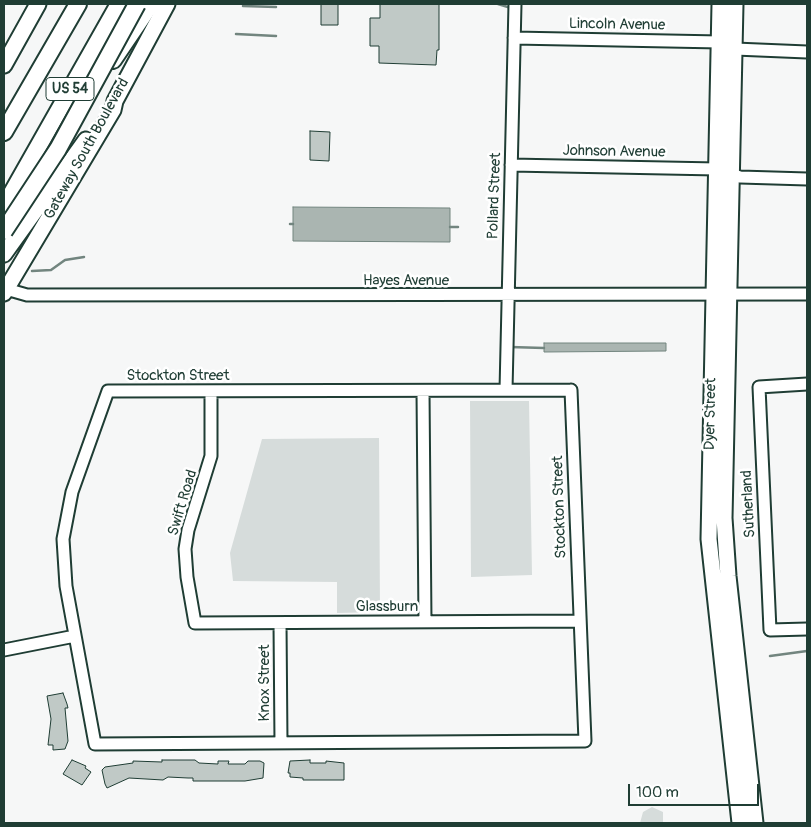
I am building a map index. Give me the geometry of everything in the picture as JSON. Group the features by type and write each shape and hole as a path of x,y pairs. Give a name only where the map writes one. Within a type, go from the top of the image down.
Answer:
{"highway":[{"name":"US 54","path":"4,132 78,4"},
{"name":"US 54","path":"4,207 119,4"},
{"path":"4,231 58,148 137,4"},
{"path":"23,176 86,98 151,4"}],"main road":[{"path":"4,65 38,4"},
{"name":"Gateway South Boulevard","path":"5,291 113,110 115,101 167,4"},
{"name":"Dyer Street","path":"720,4 724,171 721,293 709,538 740,823"},
{"name":"Dyer Street","path":"724,171 732,120 735,4"},
{"path":"720,42 726,47 726,86 728,108 732,120"},
{"path":"4,254 107,108 115,101"},
{"name":"Dyer Street","path":"721,293 724,537 755,823"}],"street":[{"name":"Pollard Street","path":"506,390 515,4"},
{"name":"Lincoln Avenue","path":"514,38 720,42"},
{"path":"735,49 807,52"},
{"name":"Johnson Avenue","path":"510,165 724,171 740,177 807,179"},
{"name":"Hayes Avenue","path":"5,291 27,295 807,294"},
{"name":"Sutherland","path":"807,384 759,387 770,630 807,630"},
{"name":"Stockton Street","path":"571,390 585,741 95,744 64,576 65,528 72,492 108,391 423,391 571,390"},
{"name":"Swift Road","path":"195,623 186,577 184,549 188,530 212,456 211,391"},
{"path":"423,391 425,622"},
{"name":"Glassburn","path":"195,623 579,621"},
{"name":"Knox Street","path":"280,623 281,743"},
{"path":"4,651 75,636"}],"shaded area":[{"path":"293,207 450,208 450,242 293,241"},
{"path":"544,343 666,343 666,351 544,352"},
{"path":"470,401 529,401 532,575 471,577"},
{"path":"379,438 380,612 337,613 337,582 233,581 230,553 262,439"},
{"path":"652,807 663,812 663,823 640,823 643,812"}],"building":[{"path":"321,4 338,4 338,25 321,25"},
{"path":"380,4 439,4 439,50 437,50 436,65 379,63 379,46 370,46 370,18 380,18"},
{"path":"310,131 330,132 329,161 310,160"},
{"path":"63,693 68,708 65,708 68,741 65,749 53,750 53,745 48,745 51,719 47,696"},
{"path":"72,760 86,766 85,768 91,772 82,785 63,774"},
{"path":"162,760 195,760 199,763 218,764 218,761 229,761 228,764 245,764 248,761 260,761 264,763 263,778 245,781 193,781 193,778 168,777 163,780 129,778 107,788 105,784 102,770 105,767 133,763 133,761 162,762"},
{"path":"310,760 310,763 326,763 326,761 344,763 344,780 303,780 303,778 290,777 290,773 288,773 290,761"}],"waterway":[{"path":"498,4 511,8"},
{"path":"243,6 276,7"},
{"path":"236,34 276,36"},
{"path":"450,227 458,227"},
{"path":"32,271 51,270 65,260 84,257"},
{"path":"510,347 544,348"},
{"path":"770,656 807,651"}]}
